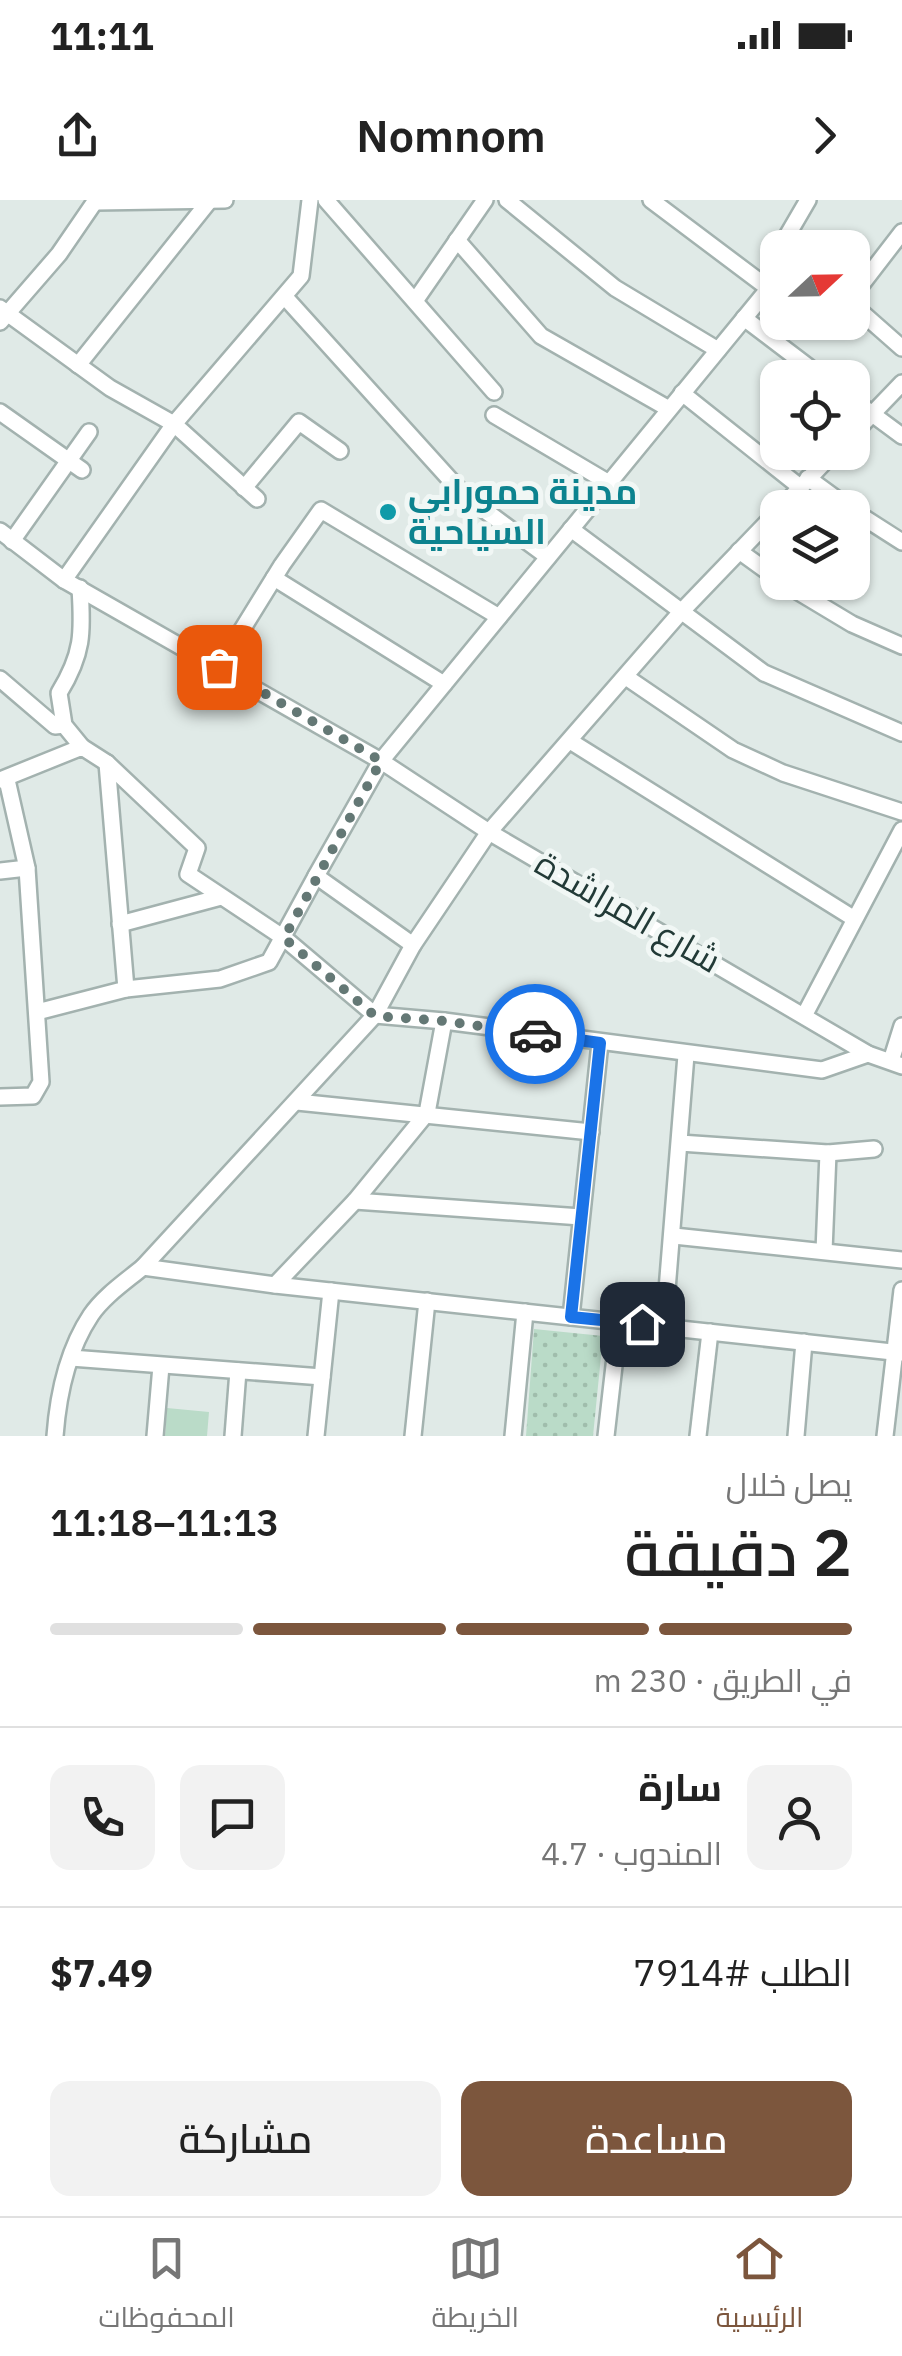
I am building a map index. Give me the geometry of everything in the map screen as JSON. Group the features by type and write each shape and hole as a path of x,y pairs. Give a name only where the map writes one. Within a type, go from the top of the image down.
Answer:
{"street":[{"path":"78,365 210,200"},
{"path":"225,200 96,201 59,254 2,315 110,388 174,424 250,493 300,422 340,451"},
{"path":"64,580 174,424 301,276 310,200"},
{"path":"326,200 494,392"},
{"path":"414,301 485,200"},
{"path":"507,200 616,288 718,350"},
{"path":"652,200 760,273"},
{"path":"790,230 808,200"},
{"path":"870,276 902,232"},
{"path":"457,240 541,336 669,409"},
{"path":"284,297 464,495 548,558"},
{"path":"38,1012 126,989 220,979 270,962 381,761 760,298"},
{"path":"744,318 800,360"},
{"path":"870,318 901,346"},
{"path":"870,419 902,383"},
{"path":"682,393 818,490"},
{"path":"0,412 75,466"},
{"path":"870,412 902,436"},
{"path":"494,415 609,483"},
{"path":"6,536 75,466 88,432"},
{"path":"797,490 816,470"},
{"path":"219,667 321,510 499,617"},
{"path":"870,521 902,542"},
{"path":"571,529 764,673 902,733"},
{"path":"55,1436 59,1394 90,1316 110,1293 143,1267 375,1016 413,945 489,832 680,613 760,529"},
{"name":"شارع المراشدة","path":"6,536 64,580 381,761 489,832 868,1054 896,1063"},
{"path":"739,551 760,566"},
{"path":"274,578 444,684"},
{"path":"80,588 82,645 59,693 64,725 82,747 107,763 197,848 188,874 284,938 375,1016 444,1021 822,1070 868,1054"},
{"path":"812,600 852,624 902,646"},
{"path":"626,677 733,750 783,773 902,812"},
{"path":"0,679 7,692 55,726 64,725"},
{"path":"570,741 853,918"},
{"path":"0,1097 33,1096 40,1088 27,868 4,780 82,747"},
{"path":"107,763 126,989"},
{"path":"805,1014 902,830"},
{"path":"0,871 27,868"},
{"path":"316,876 413,945"},
{"path":"120,924 221,897"},
{"path":"275,1285 355,1201 427,1113 444,1021"},
{"path":"896,1063 902,1026"},
{"path":"571,1317 600,1043"},
{"path":"664,1327 686,1055"},
{"path":"297,1102 591,1132"},
{"path":"680,1143 828,1153 874,1149"},
{"path":"824,1252 828,1153"},
{"path":"355,1201 582,1217"},
{"path":"674,1236 902,1260"},
{"path":"881,1258 902,1244"},
{"path":"143,1267 275,1285 899,1352"},
{"path":"886,1436 899,1352 902,1290"},
{"path":"316,1436 331,1291"},
{"path":"413,1436 427,1301"},
{"path":"512,1436 525,1312"},
{"path":"606,1436 619,1322"},
{"path":"698,1436 710,1332"},
{"path":"796,1436 804,1342"},
{"path":"71,1358 322,1377"},
{"path":"156,1436 161,1366"},
{"path":"233,1436 238,1371"}],"green space":[{"path":"534,1329 603,1336 593,1436 526,1436"},
{"path":"167,1408 209,1412 207,1436 165,1436"}],"way so far":[{"path":"219,667 381,761 284,938 375,1016 535,1034"}],"place":[{"name":"مدينة حمورابي السياحية","path":"388,512"}],"route":[{"path":"535,1034 600,1043 571,1317 642,1324"}]}
